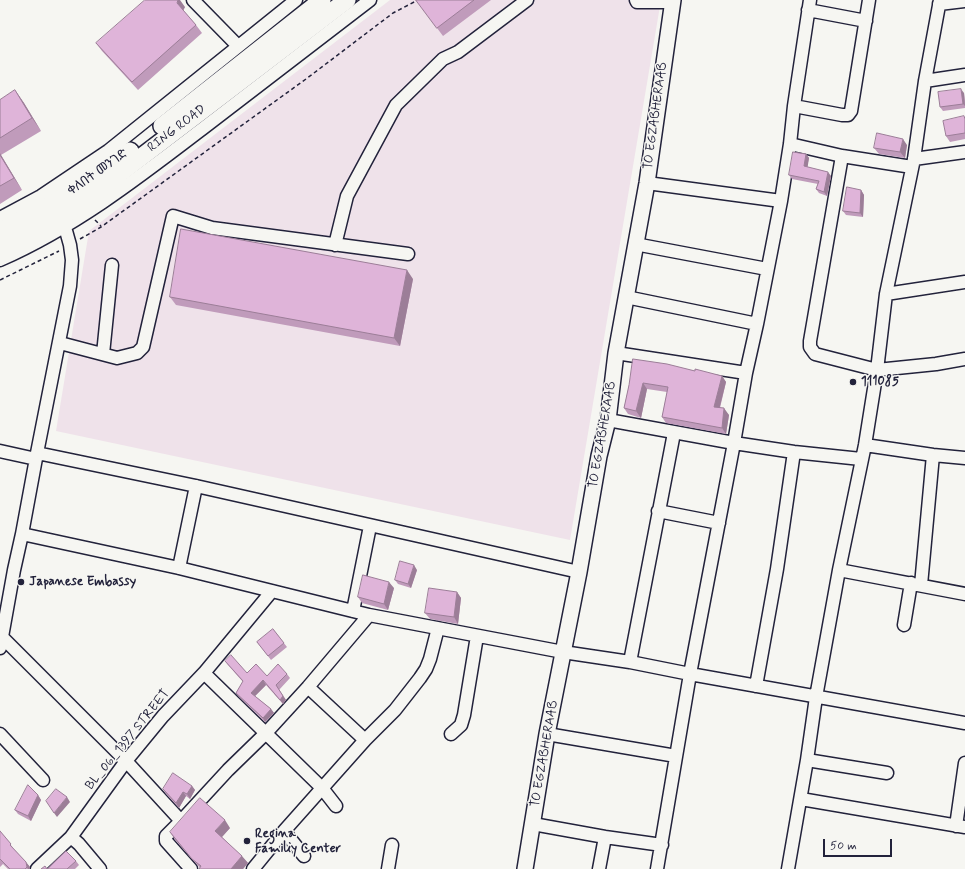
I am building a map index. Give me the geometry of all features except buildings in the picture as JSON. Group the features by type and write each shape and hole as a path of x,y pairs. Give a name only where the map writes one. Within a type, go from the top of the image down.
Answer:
{"highway":[{"name":"ቀለበት መንገድ","path":"0,231 60,215 119,160 322,0"},
{"name":"RING ROAD","path":"0,247 84,203 123,171 347,0"}],"main road":[{"name":"TO EGZABHERAAB","path":"525,869 599,456 608,420 616,353 647,182 673,1"}],"street":[{"path":"0,218 41,196 108,151 296,0"},
{"path":"0,260 20,252 60,215 128,186 370,0"},
{"path":"335,245 347,196 396,105 443,59 458,52 527,0"},
{"path":"636,0 637,2 673,1"},
{"path":"794,106 842,115 848,115 851,111 870,0"},
{"path":"788,869 801,799 816,697 839,570 865,444 877,370 886,294 913,163 925,81 940,2 965,0"},
{"path":"197,2 238,46"},
{"path":"657,869 690,674 746,373 781,201 809,5 866,21"},
{"path":"925,81 965,75"},
{"path":"790,144 842,156 913,163 965,152"},
{"path":"842,156 810,341 810,347 814,354 877,370 936,364 965,359"},
{"path":"647,182 781,201"},
{"path":"60,215 70,245 72,260 70,286 1,642 126,761 181,821"},
{"path":"60,343 117,358 137,353 143,347 173,216 212,228 408,254"},
{"path":"635,244 767,269"},
{"path":"103,354 112,265"},
{"path":"886,294 965,282"},
{"path":"626,297 757,324"},
{"path":"616,353 746,373"},
{"path":"608,420 734,443 794,452 861,459"},
{"path":"630,662 674,433"},
{"path":"865,444 933,455 965,458"},
{"path":"0,451 36,456 196,486 579,572"},
{"path":"756,686 777,569 794,452"},
{"path":"904,625 916,584 933,455"},
{"path":"179,568 196,486"},
{"path":"658,511 719,523"},
{"path":"353,611 370,526"},
{"path":"22,534 179,568 369,615 563,652 630,662 965,723"},
{"path":"839,570 965,594"},
{"name":"BL_06_1397 STREET","path":"37,869 71,837 126,761 163,716 204,674 272,591"},
{"path":"191,869 166,841 166,836 228,770 265,734 308,687 369,615"},
{"path":"253,869 322,788 365,740 395,710 420,678 430,659 438,628"},
{"path":"451,734 461,725 464,715 477,636"},
{"path":"204,674 322,788 336,806"},
{"path":"308,687 365,740"},
{"path":"0,734 43,780"},
{"path":"548,734 676,756"},
{"path":"807,760 887,773"},
{"path":"801,799 961,826 965,763"},
{"path":"533,824 605,837 662,845"},
{"path":"284,831 304,856"},
{"path":"71,837 79,844 100,869"},
{"path":"599,869 605,837"},
{"path":"388,869 392,846"}],"path":[{"path":"0,280 70,245 113,218 306,79 393,13 418,0"}],"shaded area":[{"path":"390,0 661,0 570,540 56,431 89,231"}],"place":[{"name":"111085","path":"853,382"},
{"name":"Japanese Embassy","path":"21,582"},
{"name":"Regina Familiy Center","path":"247,841"}]}
